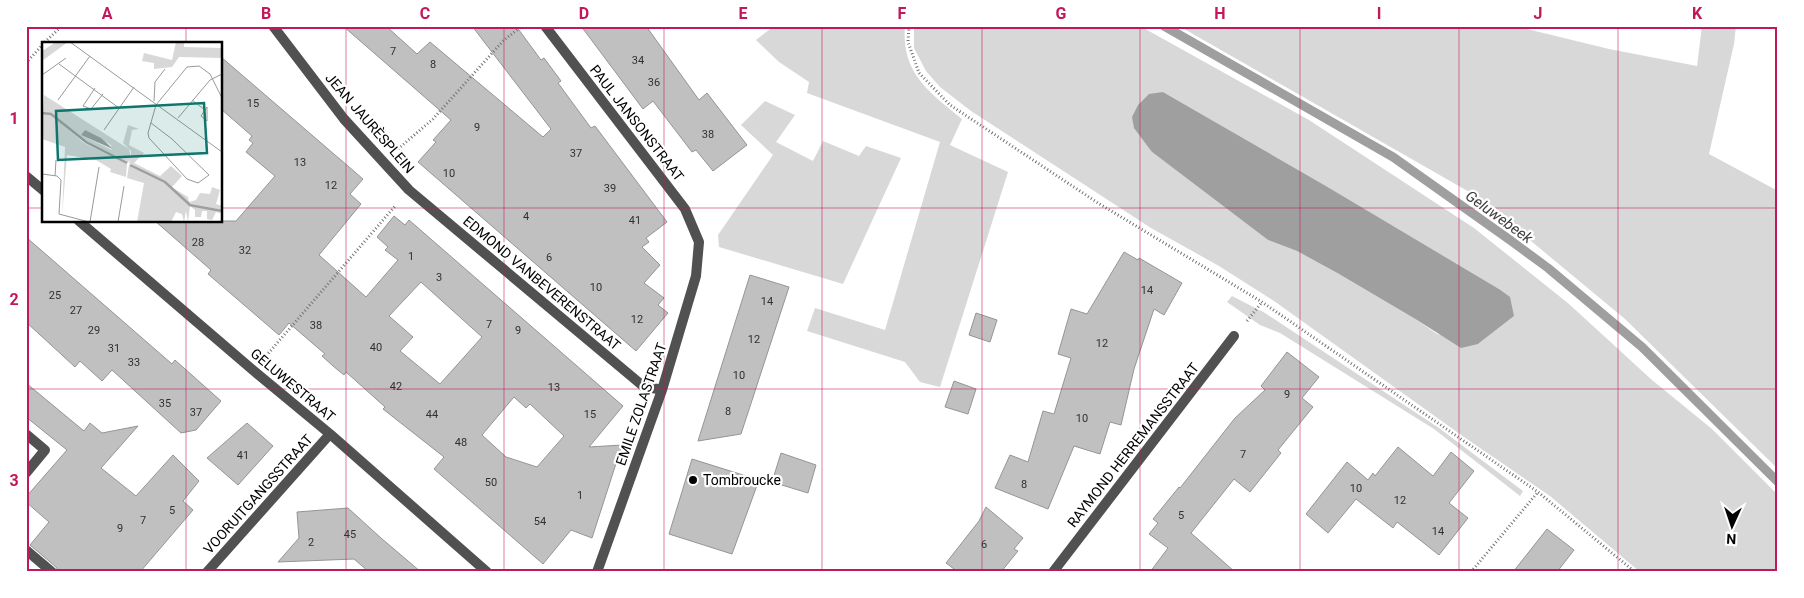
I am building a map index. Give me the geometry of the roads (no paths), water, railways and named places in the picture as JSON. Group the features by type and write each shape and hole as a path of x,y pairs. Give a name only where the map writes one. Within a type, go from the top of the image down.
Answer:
{"street":[{"name":"JEAN JAURÈSPLEIN","path":"273,26 344,118 409,190"},
{"name":"PAUL JANSONSTRAAT","path":"545,26 685,209 699,242"},
{"path":"26,176 42,189"},
{"name":"EDMOND VANBEVERENSTRAAT","path":"409,190 643,386 662,390"},
{"name":"GELUWESTRAAT","path":"80,222 330,434 487,572"},
{"name":"EMILE ZOLASTRAAT","path":"597,572 662,390 696,276 699,242"},
{"name":"RAYMOND HERREMANSSTRAAT","path":"1053,572 1234,336"},
{"path":"26,434 45,450 26,473"},
{"name":"VOORUITGANGSSTRAAT","path":"207,572 330,434"},
{"path":"26,550 52,572"}],"waterway":[{"name":"Geluwebeek","path":"1164,26 1393,157 1548,268 1642,347 1778,482"}],"place":[{"name":"Tombroucke","path":"693,480"}]}
